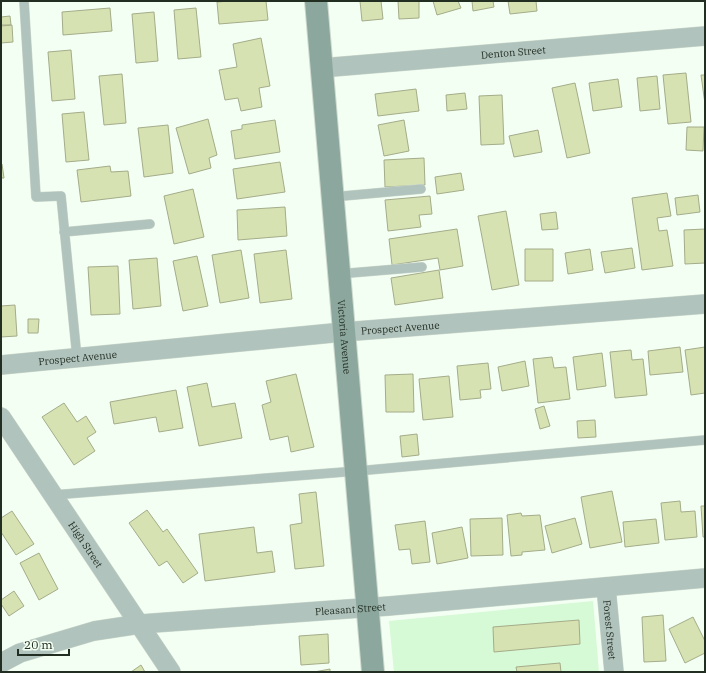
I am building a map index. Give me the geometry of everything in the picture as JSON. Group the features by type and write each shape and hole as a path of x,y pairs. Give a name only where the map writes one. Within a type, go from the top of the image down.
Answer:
{"street":[{"name":"Victoria Avenue","path":"316,1 373,672"},
{"name":"Denton Street","path":"321,68 705,36"},
{"name":"Prospect Avenue","path":"1,365 343,332 705,304"},
{"name":"High Street","path":"1,417 171,672"},
{"name":"Pleasant Street","path":"1,663 20,653 94,631 140,624 368,608 705,578"},
{"name":"Forest Street","path":"606,587 614,672"}],"lane":[{"path":"24,1 36,197 61,196 76,358"},
{"path":"332,197 421,189"},
{"path":"64,232 150,224"},
{"path":"338,274 422,267"},
{"path":"53,495 357,471 705,440"}],"shaded area":[{"path":"593,601 599,672 394,672 389,621"}],"building":[{"path":"266,1 268,20 219,24 217,2"},
{"path":"360,1 381,1 383,19 362,21"},
{"path":"398,1 419,1 419,18 399,19"},
{"path":"433,1 458,1 461,8 437,15"},
{"path":"472,1 493,1 494,7 473,11"},
{"path":"508,1 536,1 537,11 510,14"},
{"path":"110,8 112,31 63,35 62,12"},
{"path":"196,8 201,57 178,59 174,10"},
{"path":"154,12 158,61 136,63 132,14"},
{"path":"10,16 11,25 1,25 1,17"},
{"path":"12,25 13,42 1,43 1,26"},
{"path":"261,38 270,86 259,88 262,107 241,111 238,98 225,100 219,70 237,67 233,44"},
{"path":"71,50 75,99 52,101 48,52"},
{"path":"686,73 691,122 668,124 663,75"},
{"path":"122,74 126,123 104,125 99,76"},
{"path":"701,75 705,75 705,104"},
{"path":"657,76 660,109 640,111 637,78"},
{"path":"618,79 622,107 593,111 589,83"},
{"path":"575,83 590,153 567,158 552,88"},
{"path":"416,89 419,111 378,116 375,94"},
{"path":"465,93 467,109 447,111 446,95"},
{"path":"502,95 504,144 481,145 479,96"},
{"path":"84,112 89,160 66,162 62,114"},
{"path":"208,119 217,155 209,158 211,168 189,174 176,128"},
{"path":"275,120 280,152 235,159 231,131 242,129 242,125"},
{"path":"404,120 409,151 384,156 378,125"},
{"path":"168,125 173,173 144,177 138,128"},
{"path":"687,127 704,127 703,151 686,150"},
{"path":"538,130 542,152 514,157 509,136"},
{"path":"424,158 425,185 385,187 384,160"},
{"path":"280,162 285,192 237,199 233,169"},
{"path":"2,164 4,178 1,178"},
{"path":"110,166 111,172 128,171 131,196 81,202 77,170"},
{"path":"461,173 464,190 437,194 435,177"},
{"path":"193,189 204,237 174,244 164,196"},
{"path":"667,193 671,216 657,218 659,231 667,230 673,266 642,270 632,198"},
{"path":"698,195 700,212 677,215 675,198"},
{"path":"430,196 432,214 419,215 421,227 388,231 385,200"},
{"path":"285,207 287,236 238,240 237,210"},
{"path":"506,211 519,285 492,290 478,216"},
{"path":"556,212 558,229 542,230 540,214"},
{"path":"457,229 463,266 440,270 438,258 392,265 389,239"},
{"path":"705,229 705,263 685,264 684,230"},
{"path":"632,248 635,268 605,273 601,252"},
{"path":"525,249 553,249 553,281 525,281"},
{"path":"590,249 593,270 568,274 565,253"},
{"path":"241,250 249,298 220,303 212,255"},
{"path":"286,250 292,299 260,303 254,254"},
{"path":"197,256 208,306 183,311 173,261"},
{"path":"157,258 161,306 133,309 129,260"},
{"path":"118,266 120,314 91,315 88,267"},
{"path":"439,270 443,298 395,305 391,278"},
{"path":"15,305 17,336 1,337 1,306"},
{"path":"28,319 39,319 38,333 28,333"},
{"path":"680,347 683,372 650,375 648,351"},
{"path":"705,347 705,393 691,395 685,350"},
{"path":"631,350 632,360 643,359 647,395 615,398 610,352"},
{"path":"602,353 606,386 577,390 573,357"},
{"path":"552,357 554,368 566,367 570,399 538,403 533,359"},
{"path":"525,361 529,386 502,391 498,367"},
{"path":"488,363 491,389 480,390 481,398 460,400 457,366"},
{"path":"296,374 314,447 291,452 288,436 270,440 262,405 271,402 266,381"},
{"path":"413,374 414,412 386,412 385,375"},
{"path":"449,376 453,417 423,420 419,379"},
{"path":"207,383 212,407 235,403 242,438 199,446 187,387"},
{"path":"176,390 183,428 159,432 156,417 114,424 110,402"},
{"path":"64,403 77,422 86,416 96,432 87,438 95,451 74,465 42,417"},
{"path":"544,406 550,426 540,429 535,409"},
{"path":"595,420 596,437 578,438 577,421"},
{"path":"417,434 419,455 402,457 400,436"},
{"path":"612,491 622,542 590,548 581,497"},
{"path":"316,492 324,566 295,569 290,525 302,523 299,494"},
{"path":"680,501 681,512 695,511 697,537 665,540 661,503"},
{"path":"701,506 705,506 705,537 703,537"},
{"path":"147,510 163,532 167,529 198,573 183,583 167,561 159,566 129,523"},
{"path":"12,511 34,544 16,555 1,532 1,518"},
{"path":"521,513 522,516 540,515 545,550 522,552 522,555 511,556 507,515"},
{"path":"502,518 503,555 471,556 470,519"},
{"path":"575,518 582,544 552,553 545,526"},
{"path":"656,519 659,543 625,547 623,522"},
{"path":"425,521 430,562 412,564 410,549 399,550 395,525"},
{"path":"254,527 257,553 272,551 275,572 205,581 199,534"},
{"path":"462,527 468,558 437,564 432,533"},
{"path":"39,553 58,589 39,600 20,563"},
{"path":"14,591 24,606 9,616 1,604 1,600"},
{"path":"663,615 666,661 644,662 642,617"},
{"path":"693,617 705,641 705,653 685,663 669,629"},
{"path":"579,620 580,644 494,652 493,627"},
{"path":"328,634 329,663 301,665 299,636"},
{"path":"560,663 561,672 517,672 516,667"},
{"path":"141,665 145,672 131,672"},
{"path":"330,669 330,672 314,672"}]}
